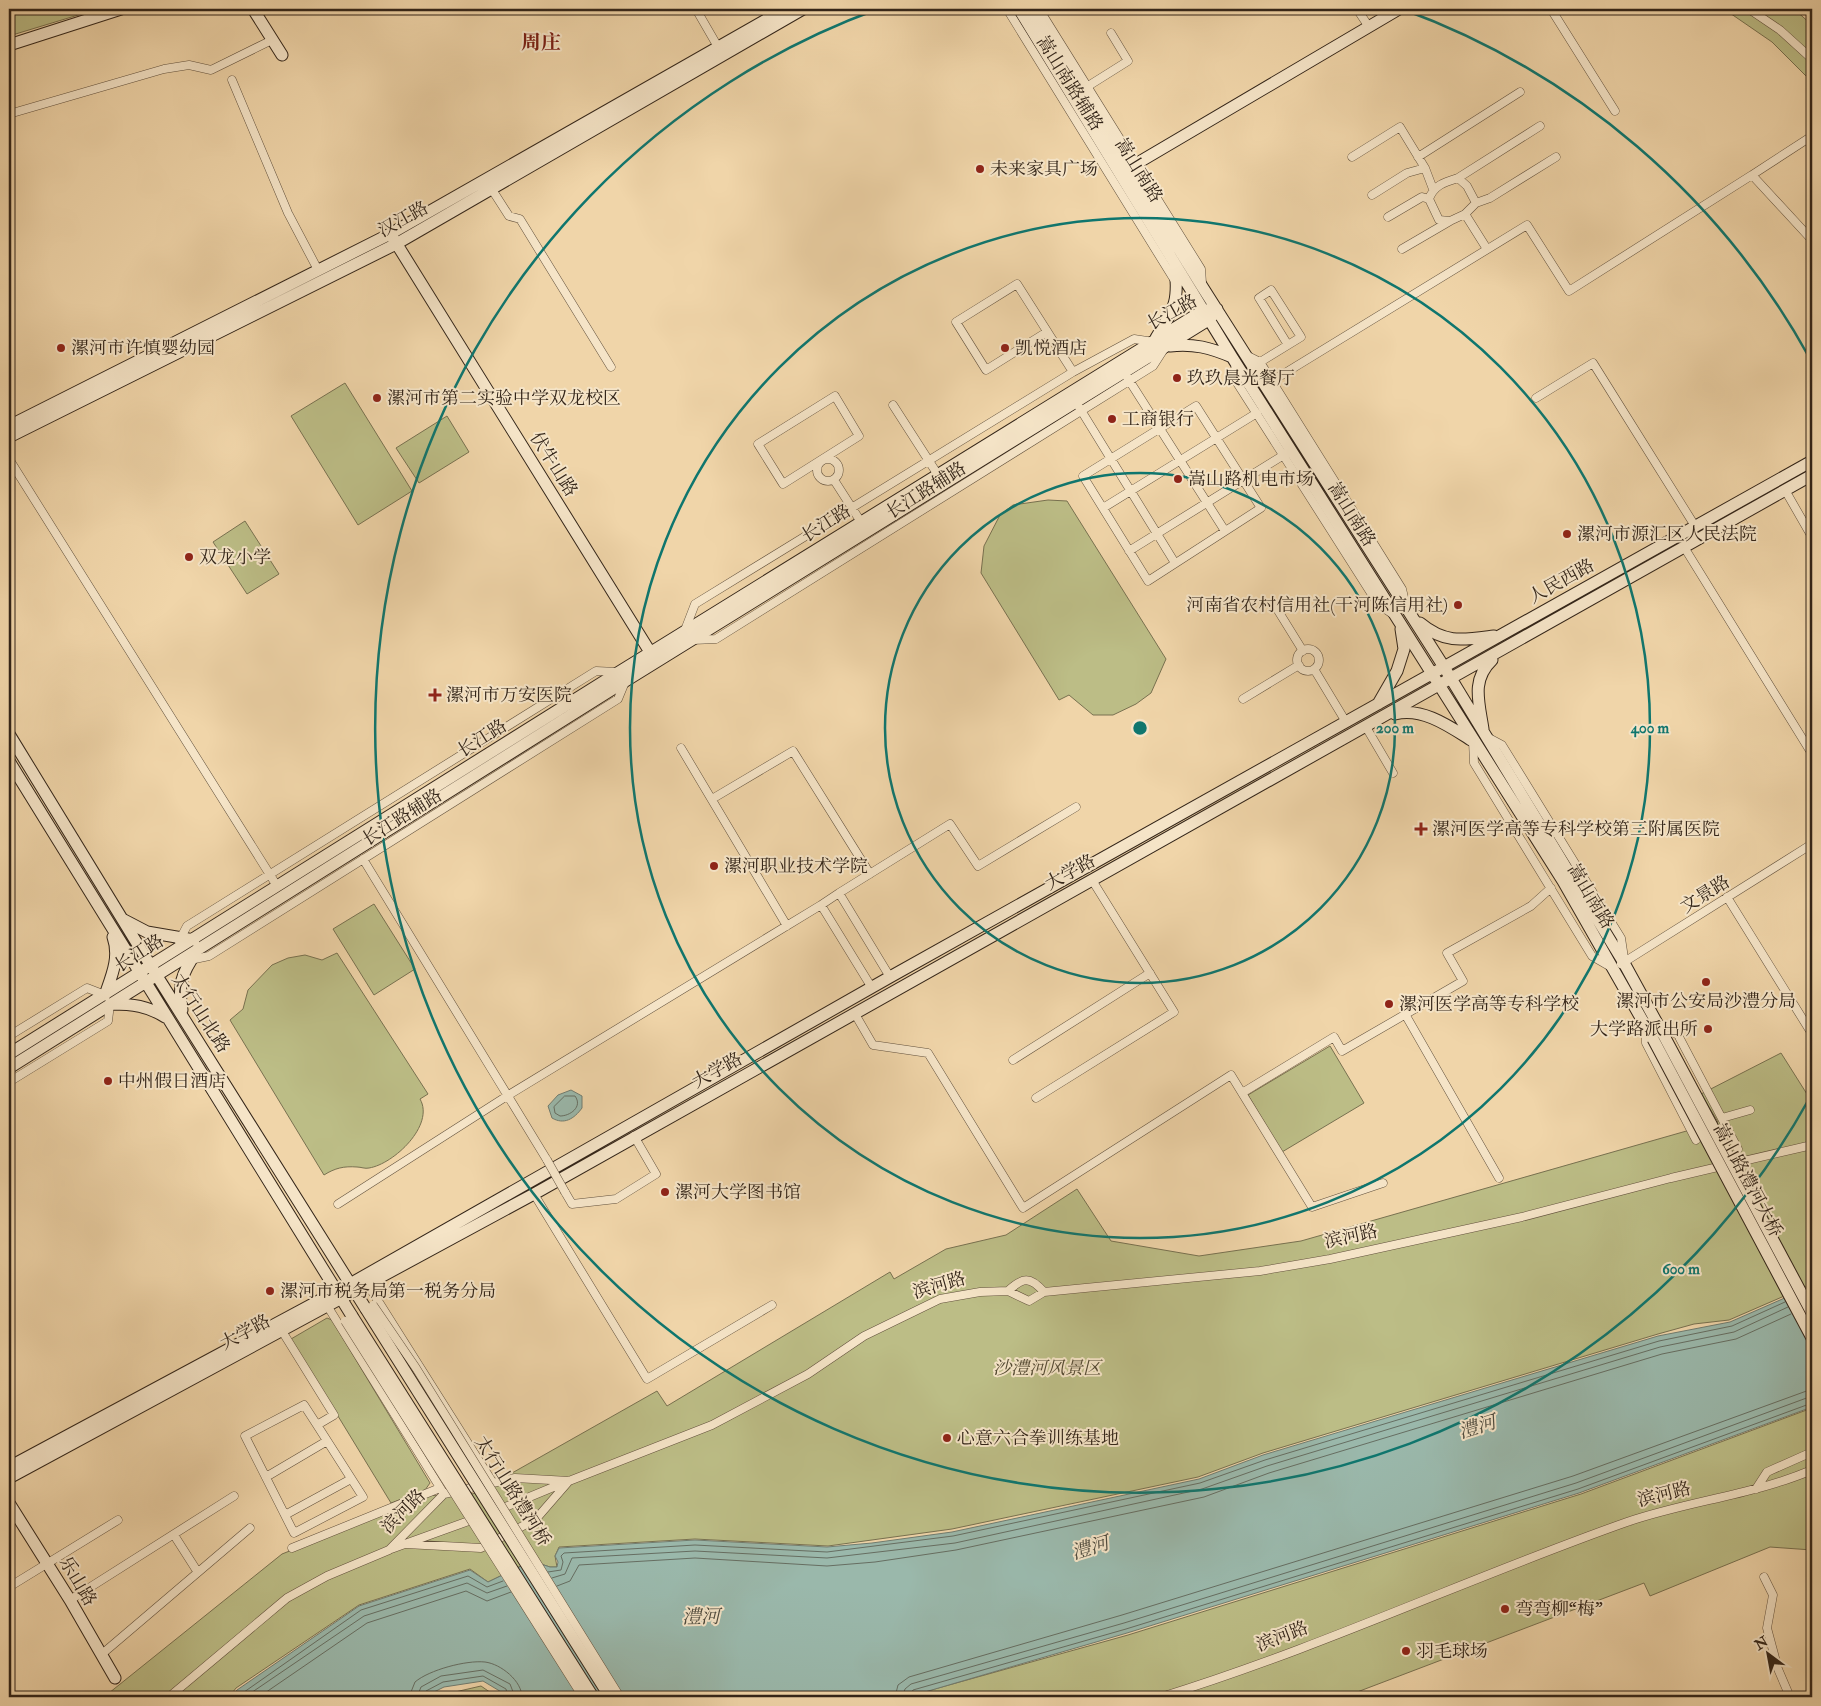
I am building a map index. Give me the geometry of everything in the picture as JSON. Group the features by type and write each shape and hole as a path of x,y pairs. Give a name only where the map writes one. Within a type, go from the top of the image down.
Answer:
{"main road":[{"path":"9,45 121,9"},
{"path":"253,9 282,55"},
{"name":"汉江路","path":"9,426 318,270 393,239 784,9"},
{"name":"汉江路","path":"9,437 491,188 802,9"},
{"name":"嵩山南路","path":"1019,9 1080,90"},
{"name":"嵩山南路","path":"1030,9 1129,168 1199,291 1207,314 1288,453 1398,619 1473,741 1619,965"},
{"path":"1129,168 1399,9"},
{"name":"嵩山南路","path":"1129,168 1135,196 1174,260 1199,291 1217,309 1246,355 1257,364 1444,667 1619,965 1658,1037"},
{"name":"伏牛山路","path":"393,239 654,657"},
{"path":"1154,342 1175,307 1177,285 1174,260"},
{"name":"长江路","path":"9,1054 154,971 182,958 197,944 278,886 1076,402 1154,342 1217,309"},
{"name":"长江路","path":"688,636 861,522 938,475 1127,376 1207,314"},
{"path":"1165,346 1183,344 1208,347 1234,359"},
{"name":"人民西路","path":"1431,674 1812,461"},
{"name":"人民西路","path":"1438,686 1812,475"},
{"path":"1780,479 1786,490"},
{"path":"1410,613 1433,633 1457,640 1500,635"},
{"path":"1378,705 1397,671 1404,649 1398,619"},
{"path":"1484,735 1478,690 1482,670 1505,649"},
{"name":"大学路","path":"9,1467 353,1288 890,977 1431,674"},
{"name":"长江路","path":"197,944 623,676"},
{"name":"大学路","path":"353,1288 368,1285 534,1194 634,1136 1438,686"},
{"path":"1383,716 1406,711 1439,721 1473,741"},
{"name":"太行山北路","path":"9,734 154,971 353,1288 370,1307"},
{"name":"太行山北路","path":"9,761 339,1295 349,1318 476,1518"},
{"path":"1247,777 1254,790"},
{"path":"123,920 147,932 180,938 197,944 182,958 185,971 179,990 182,1014"},
{"path":"110,925 116,946 115,966 108,999 154,1009 171,1021"},
{"name":"长江路","path":"9,1068 108,999"},
{"name":"嵩山路澧河大桥","path":"1658,1037 1812,1313"},
{"name":"嵩山路澧河大桥","path":"1658,1037 1812,1338"},
{"name":"大学路","path":"9,1478 328,1306 339,1295"},
{"name":"太行山路澧河桥","path":"370,1307 498,1509 610,1697"},
{"name":"乐山路","path":"9,1503 70,1600 115,1678"},
{"path":"476,1518 594,1697"}],"street":[{"path":"696,9 718,47"},
{"name":"嵩山南路辅路","path":"1006,9 1177,285"},
{"name":"嵩山南路辅路","path":"1039,9 1080,90 1129,168"},
{"path":"1357,9 1369,27"},
{"path":"1551,9 1615,111"},
{"path":"1749,9 1780,30 1812,59"},
{"path":"1080,90 1128,61 1111,33"},
{"path":"9,114 164,69 189,65 211,70 272,40"},
{"path":"232,80 288,212 318,270"},
{"path":"1418,157 1520,92"},
{"path":"1429,199 1433,190 1445,182 1458,178 1540,126"},
{"path":"1352,157 1400,127 1425,168 1433,190"},
{"path":"1272,381 1527,224 1569,291 1812,136"},
{"path":"1402,249 1465,214 1476,202 1490,198 1556,157"},
{"path":"1372,195 1407,173 1425,168"},
{"path":"1752,175 1812,240"},
{"path":"1458,178 1467,186 1476,202"},
{"path":"491,188 509,216 520,219 611,367"},
{"path":"1132,211 1135,196"},
{"path":"1388,218 1422,197 1429,199 1439,220 1450,221"},
{"path":"1465,214 1487,249"},
{"path":"1047,332 986,370 956,322 1017,284 1073,372"},
{"path":"1177,285 1199,291"},
{"path":"1288,345 1259,298 1271,290 1300,337 1288,345 1257,364 1272,381 1402,589 1410,613"},
{"name":"长江路辅路","path":"688,636 695,604 1073,372 1134,339 1154,342"},
{"path":"1129,552 1288,453 1257,414 1234,378 1234,359"},
{"path":"1536,398 1592,363 1695,526"},
{"path":"1127,376 1225,531"},
{"path":"1061,379 1176,563"},
{"path":"820,461 782,484 758,444 835,396 860,436 820,461 816,467 819,478 827,482 834,480 839,474 837,463 828,459 820,461"},
{"path":"893,405 938,475"},
{"path":"1196,406 1216,438 1261,508 1148,581 1083,476 1196,406"},
{"path":"1102,508 1257,414"},
{"path":"9,459 278,886"},
{"path":"834,480 861,522"},
{"path":"1786,490 1812,537"},
{"path":"1684,547 1812,754"},
{"path":"1277,609 1303,651"},
{"path":"1303,651 1313,651 1318,656 1318,663 1314,669 1305,670 1299,665 1298,656 1303,651"},
{"path":"1243,699 1299,665"},
{"path":"1314,669 1346,722"},
{"name":"长江路辅路","path":"596,671 623,676 618,699 210,956 182,958 180,938 187,926 596,671"},
{"path":"1366,727 1393,773"},
{"path":"1473,741 1474,763 1592,956 1619,965"},
{"path":"681,748 787,926"},
{"path":"712,799 793,751 870,874"},
{"path":"338,1204 507,1096 787,926 950,824 978,866 1076,807"},
{"name":"文景路","path":"1619,965 1812,844"},
{"path":"364,859 572,1204 616,1200 656,1174 634,1136"},
{"path":"1036,1098 1174,1012 1092,880"},
{"path":"1242,1093 1334,1037 1342,1051 1463,981 1447,953 1531,906 1551,888"},
{"path":"838,893 890,977"},
{"path":"1728,897 1812,1034"},
{"path":"821,905 872,988"},
{"path":"1013,1060 1150,973"},
{"path":"9,1036 87,988 108,999 108,1021 9,1082"},
{"path":"855,1014 873,1045 928,1053 1023,1208 1230,1076 1312,1207 1383,1183"},
{"path":"1405,1014 1499,1178"},
{"path":"1696,1140 1664,1083 1646,1043 1651,1024 1678,1035 1738,1149"},
{"path":"1722,1118 1750,1110"},
{"name":"滨河路","path":"169,1697 287,1598 327,1576 389,1550 442,1491 491,1484 515,1478 569,1481 712,1425 808,1374 864,1336 919,1307 940,1299 980,1292 1008,1292 1029,1301 1044,1292 1260,1271 1330,1259 1522,1217 1671,1178 1812,1145"},
{"path":"534,1194 647,1379 772,1305"},
{"path":"1008,1292 1017,1284 1026,1280 1035,1282 1044,1292"},
{"path":"368,1285 491,1484"},
{"path":"292,1548 442,1491 328,1306"},
{"name":"太行山路澧河桥","path":"370,1307 491,1484 498,1509 620,1697"},
{"path":"282,1331 334,1415 317,1425"},
{"path":"304,1405 327,1441 363,1497 294,1532 245,1436 304,1405"},
{"path":"266,1477 327,1441"},
{"path":"1756,1489 1767,1472 1812,1452"},
{"path":"1794,1460 1801,1474"},
{"name":"滨河路","path":"1161,1697 1306,1646 1629,1521 1756,1489 1812,1470"},
{"path":"285,1515 351,1478"},
{"path":"498,1509 569,1481"},
{"path":"406,1544 481,1548 536,1519 569,1481"},
{"path":"70,1600 234,1496"},
{"path":"389,1550 476,1518 584,1697"},
{"path":"9,1575 11,1585 118,1520"},
{"path":"102,1654 197,1571 250,1528"},
{"path":"174,1535 197,1571"},
{"path":"1764,1577 1773,1595 1767,1628 1778,1669 1790,1697"}],"green space":[{"path":"9,9 98,9 9,36"},
{"path":"1724,9 1794,9 1812,25 1812,82 1772,42"},
{"path":"345,383 412,491 358,525 291,416"},
{"path":"447,416 469,452 419,483 396,448"},
{"path":"1048,500 1067,501 1166,659 1151,693 1136,704 1113,715 1093,715 1069,695 1059,700 981,573 984,546 1000,515 1013,505"},
{"path":"245,521 279,574 247,594 213,542"},
{"path":"374,904 415,969 374,995 333,929"},
{"path":"337,953 428,1094 420,1099 423,1109 422,1120 417,1131 409,1142 390,1159 379,1165 367,1168 344,1167 324,1175 230,1020 243,1009 248,990 272,965 288,958 305,955 322,960"},
{"path":"1330,1046 1364,1103 1282,1152 1248,1095"},
{"name":"沙澧河风景区","path":"1781,1053 1812,1102 1812,1284 1729,1320 1694,1324 1658,1334 1263,1453 1198,1477 952,1529 828,1546 695,1539 559,1547 555,1556 557,1567 550,1567 531,1561 488,1582 470,1569 359,1605 236,1688 229,1697 104,1697 282,1554 431,1495 461,1496 489,1488 505,1477 657,1391 667,1406 890,1272 894,1279 946,1249 1006,1235 1077,1189 1111,1241 1199,1256 1301,1241 1718,1122 1701,1094"},
{"path":"327,1318 332,1320 430,1483 425,1490 391,1503 291,1339"},
{"path":"1812,1408 1812,1550 1770,1547 1650,1596 1644,1583 1344,1697 906,1697 1128,1635 1581,1494"},
{"path":"481,1686 497,1697 438,1697 442,1695"}],"water":[{"path":"571,1090 582,1096 582,1108 576,1115 565,1121 552,1118 548,1106 558,1095"},
{"name":"澧河","path":"1812,1286 1812,1407 1579,1493 1127,1633 918,1694 897,1697 504,1697 503,1693 483,1681 444,1687 424,1697 231,1697 237,1690 359,1606 470,1570 488,1582 532,1561 550,1567 557,1567 558,1562 555,1556 559,1548 695,1540 827,1547 952,1532 1199,1479 1263,1455 1658,1336 1730,1322"}],"place":[{"name":"未来家具广场","path":"980,169"},
{"name":"漯河市许慎婴幼园","path":"61,348"},
{"name":"凯悦酒店","path":"1005,348"},
{"name":"玖玖晨光餐厅","path":"1177,378"},
{"name":"漯河市第二实验中学双龙校区","path":"377,398"},
{"name":"工商银行","path":"1112,419"},
{"name":"嵩山路机电市场","path":"1178,479"},
{"name":"漯河市源汇区人民法院","path":"1567,534"},
{"name":"双龙小学","path":"189,557"},
{"name":"河南省农村信用社(干河陈信用社)","path":"1458,605"},
{"name":"漯河市万安医院","path":"435,695"},
{"name":"漯河医学高等专科学校第三附属医院","path":"1421,829"},
{"name":"漯河职业技术学院","path":"714,866"},
{"name":"漯河市公安局沙澧分局","path":"1706,982"},
{"name":"漯河医学高等专科学校","path":"1389,1004"},
{"name":"大学路派出所","path":"1708,1029"},
{"name":"中州假日酒店","path":"108,1081"},
{"name":"漯河大学图书馆","path":"665,1192"},
{"name":"漯河市税务局第一税务分局","path":"270,1291"},
{"name":"心意六合拳训练基地","path":"947,1438"},
{"name":"弯弯柳“梅”","path":"1505,1609"},
{"name":"羽毛球场","path":"1406,1651"}],"district":[{"name":"周庄","path":"541,42"}]}
